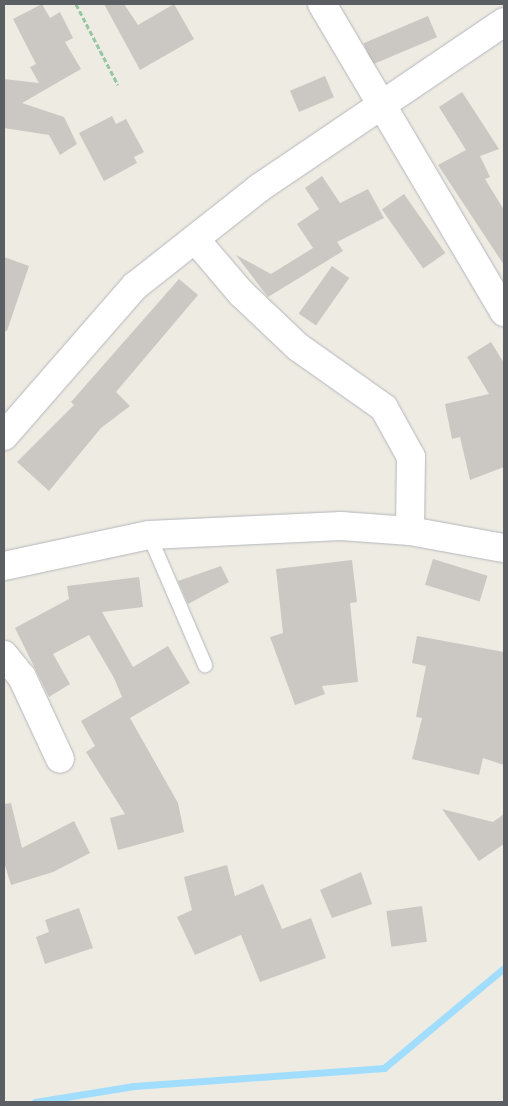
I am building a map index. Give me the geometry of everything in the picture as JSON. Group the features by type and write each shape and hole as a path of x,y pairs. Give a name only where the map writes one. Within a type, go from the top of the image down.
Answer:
{"street":[{"path":"322,4 385,104 504,312"},
{"path":"4,436 135,286 259,188 504,22"},
{"path":"194,239 241,293 298,348 384,408 411,457 410,531"},
{"path":"4,566 149,535 341,526 410,531 504,548"},
{"path":"4,656 22,677 60,759"}],"lane":[{"path":"149,535 205,665"}],"path":[{"path":"76,4 118,85"}],"building":[{"path":"42,4 50,18 60,12 73,38 65,42 81,69 22,103 64,117 77,144 60,155 49,135 4,128 4,79 39,83 30,67 36,64 13,19"},
{"path":"104,4 124,4 138,25 174,4 194,39 140,70"},
{"path":"428,16 437,37 373,65 364,43"},
{"path":"325,76 334,97 299,112 290,91"},
{"path":"462,92 499,149 480,156 490,177 485,179 504,210 504,265 438,165 466,150 439,107"},
{"path":"112,116 116,124 126,119 144,152 134,157 137,163 104,181 79,133"},
{"path":"322,176 340,203 368,189 384,218 337,242 343,251 268,297 236,255 271,274 313,248 297,224 319,209 305,188"},
{"path":"404,194 445,253 423,268 382,209"},
{"path":"4,257 29,266 7,331 4,331"},
{"path":"332,266 349,278 316,326 299,314"},
{"path":"179,279 198,295 116,392 130,406 101,428 49,491 17,462 74,405 71,402"},
{"path":"491,342 504,363 504,467 470,480 460,437 452,439 445,404 489,394 467,357"},
{"path":"433,559 488,576 480,601 425,585"},
{"path":"352,560 357,602 350,603 358,682 322,686 325,694 295,705 270,637 283,633 276,569"},
{"path":"221,566 229,582 188,604 178,581"},
{"path":"139,577 143,607 102,612 133,667 168,646 190,683 130,718 178,803 184,832 118,850 110,818 125,814 86,752 95,746 81,721 122,697 114,678 89,635 53,654 70,684 49,697 15,628 69,599 67,586"},
{"path":"417,636 504,652 504,765 483,758 479,775 412,759 422,718 416,717 426,666 412,663"},
{"path":"11,803 22,848 74,821 90,853 53,872 11,885 4,862 4,804"},
{"path":"442,809 493,822 504,814 504,844 479,861"},
{"path":"227,865 235,896 263,884 282,929 311,918 326,958 260,982 241,935 195,955 177,917 192,910 184,877"},
{"path":"361,872 372,904 332,918 320,890"},
{"path":"422,906 427,942 391,947 386,911"},
{"path":"79,908 93,948 45,964 36,937 49,932 45,920"}],"waterway":[{"path":"35,1102 134,1086 384,1068 504,968"}]}
